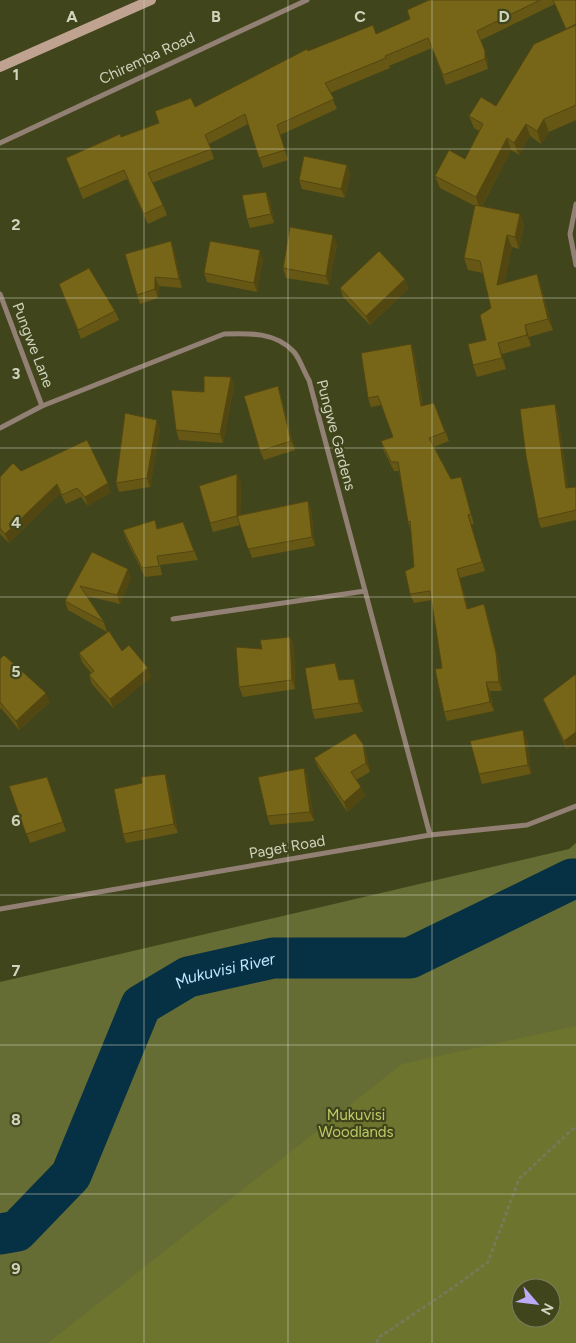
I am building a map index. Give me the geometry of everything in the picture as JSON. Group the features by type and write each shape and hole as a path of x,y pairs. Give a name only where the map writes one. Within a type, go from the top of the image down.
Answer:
{"main road":[{"path":"0,67 150,0"}],"street":[{"name":"Chiremba Road","path":"0,143 307,0"},
{"path":"576,204 570,234 576,266"},
{"name":"Pungwe Lane","path":"0,294 42,406"},
{"name":"Pungwe Gardens","path":"0,428 42,406 224,334 256,333 277,340 294,352 308,380 430,835"},
{"path":"174,619 365,591"},
{"name":"Paget Road","path":"0,909 430,835 527,825 576,806"}],"path":[{"path":"377,1343 378,1338 488,1262 519,1179 576,1126"}],"green space":[{"name":"Mukuvisi Woodlands","path":"576,843 576,1343 0,1343 0,982 569,849"},
{"path":"576,1026 576,1343 48,1343 402,1064"}],"building":[{"path":"429,0 540,0 477,31 485,51 485,59 443,75 428,38 385,56 386,58 325,83 334,99 277,125 285,150 259,158 245,114 205,135 211,149 148,173 163,205 144,214 124,170 79,189 66,158 120,134 121,137 159,123 155,111 191,98 195,107 307,49 308,51 373,25 376,34 410,19 407,10"},
{"path":"553,0 576,0 576,24 566,29"},
{"path":"576,25 576,105 544,119 537,131 526,124 514,143 507,138 476,197 435,176 449,150 465,159 483,124 469,116 481,97 496,106 534,44"},
{"path":"304,156 347,165 341,189 299,180"},
{"path":"266,192 271,214 247,219 242,195"},
{"path":"475,205 520,214 515,237 507,235 497,285 537,274 548,319 525,325 527,335 498,343 502,358 473,365 468,344 486,340 480,315 491,308 480,261 464,258"},
{"path":"290,227 333,235 326,276 283,268"},
{"path":"171,241 179,279 155,277 155,289 137,295 125,254"},
{"path":"210,241 260,250 254,283 204,273"},
{"path":"379,251 405,279 366,316 340,288"},
{"path":"89,268 115,311 78,330 59,284"},
{"path":"411,344 421,406 434,403 445,432 429,438 451,479 461,477 471,514 468,515 482,562 457,569 467,609 484,604 496,653 499,682 486,682 490,702 444,712 435,669 442,668 430,591 410,594 405,571 414,567 410,521 408,522 398,462 391,462 381,441 393,437 378,396 368,398 361,353"},
{"path":"204,376 231,377 220,434 176,430 171,390 204,392"},
{"path":"278,386 291,441 260,451 244,396"},
{"path":"555,404 566,488 576,487 576,510 538,519 526,456 520,409"},
{"path":"125,413 157,420 147,478 116,483"},
{"path":"87,440 108,483 85,497 77,488 62,495 57,484 5,534 0,528 0,477 13,463 21,471"},
{"path":"237,474 237,516 210,523 199,486"},
{"path":"308,501 312,537 248,549 237,516"},
{"path":"155,520 157,529 183,522 194,551 157,556 159,566 142,568 123,530"},
{"path":"92,552 128,569 117,595 80,586 104,622 65,601"},
{"path":"109,631 122,651 129,645 148,668 110,699 89,675 94,671 79,653"},
{"path":"290,637 292,680 239,687 236,647 262,649 260,640"},
{"path":"4,655 46,693 16,721 0,702 0,659"},
{"path":"335,663 339,680 354,679 359,703 312,710 305,668"},
{"path":"576,674 576,732 564,741 543,699"},
{"path":"523,730 528,765 479,774 470,741"},
{"path":"355,733 363,744 366,763 351,772 361,787 344,802 314,758"},
{"path":"304,768 310,812 267,816 258,777"},
{"path":"165,774 174,824 123,834 114,789 142,783 141,777"},
{"path":"47,777 63,822 26,834 9,786"}],"waterway":[{"name":"Mukuvisi River","path":"0,1234 17,1231 71,1175 141,1005 188,977 273,958 410,958 572,879 576,879"}]}
